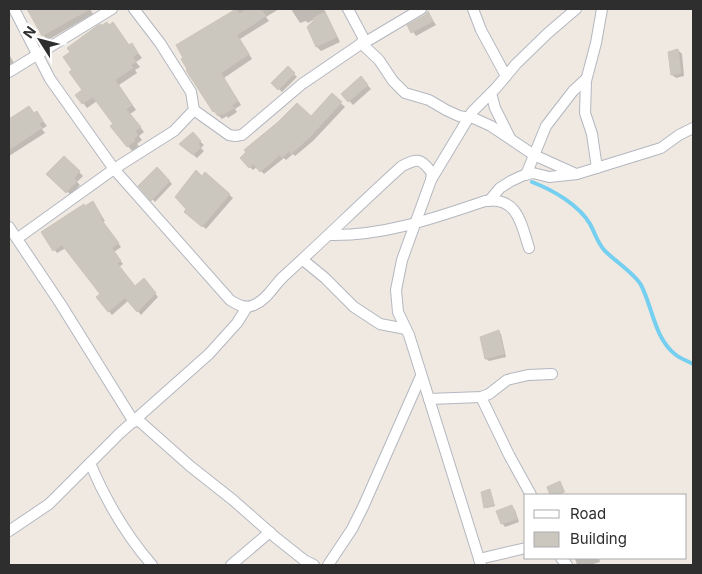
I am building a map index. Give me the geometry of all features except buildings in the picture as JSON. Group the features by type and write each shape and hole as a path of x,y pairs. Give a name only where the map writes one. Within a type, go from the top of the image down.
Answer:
{"street":[{"path":"14,9 50,79 114,169 230,300 244,307 254,305 268,295 282,277 303,260 402,166 419,160 425,163 432,173 431,180"},
{"path":"9,72 112,9"},
{"path":"134,9 160,43 191,92 194,110 207,121 235,136 242,135 302,84 363,42 421,9"},
{"path":"348,9 363,42 379,60 393,82 405,93 429,100 446,110 491,126 534,155 577,174"},
{"path":"472,9 506,76"},
{"path":"524,549 480,562 440,430 406,329 398,312 396,290 402,260 431,180 469,117 548,33 576,9"},
{"path":"597,168 592,134 585,113 586,79 596,43 602,9"},
{"path":"526,175 546,126 560,106 586,79"},
{"path":"491,93 494,108 510,138"},
{"path":"18,238 114,169 174,131 194,110"},
{"path":"489,200 500,188 526,175 533,173 549,176 577,174 661,148 693,128"},
{"path":"330,235 350,235 414,224 494,200 506,203 517,212 529,248"},
{"path":"9,227 136,420 304,560 314,565"},
{"path":"303,260 325,278 354,307 380,324 406,329"},
{"path":"9,531 49,504 136,420 210,354 237,323 246,306"},
{"path":"429,399 481,397 489,394 507,380 528,375 552,374"},
{"path":"328,565 363,507 421,376"},
{"path":"481,397 530,494"},
{"path":"90,463 100,488 116,517 137,548 152,565"},
{"path":"231,565 270,532"}],"waterway":[{"path":"532,182 565,199 585,217 598,242 641,285 663,340 678,356 693,364"}]}
